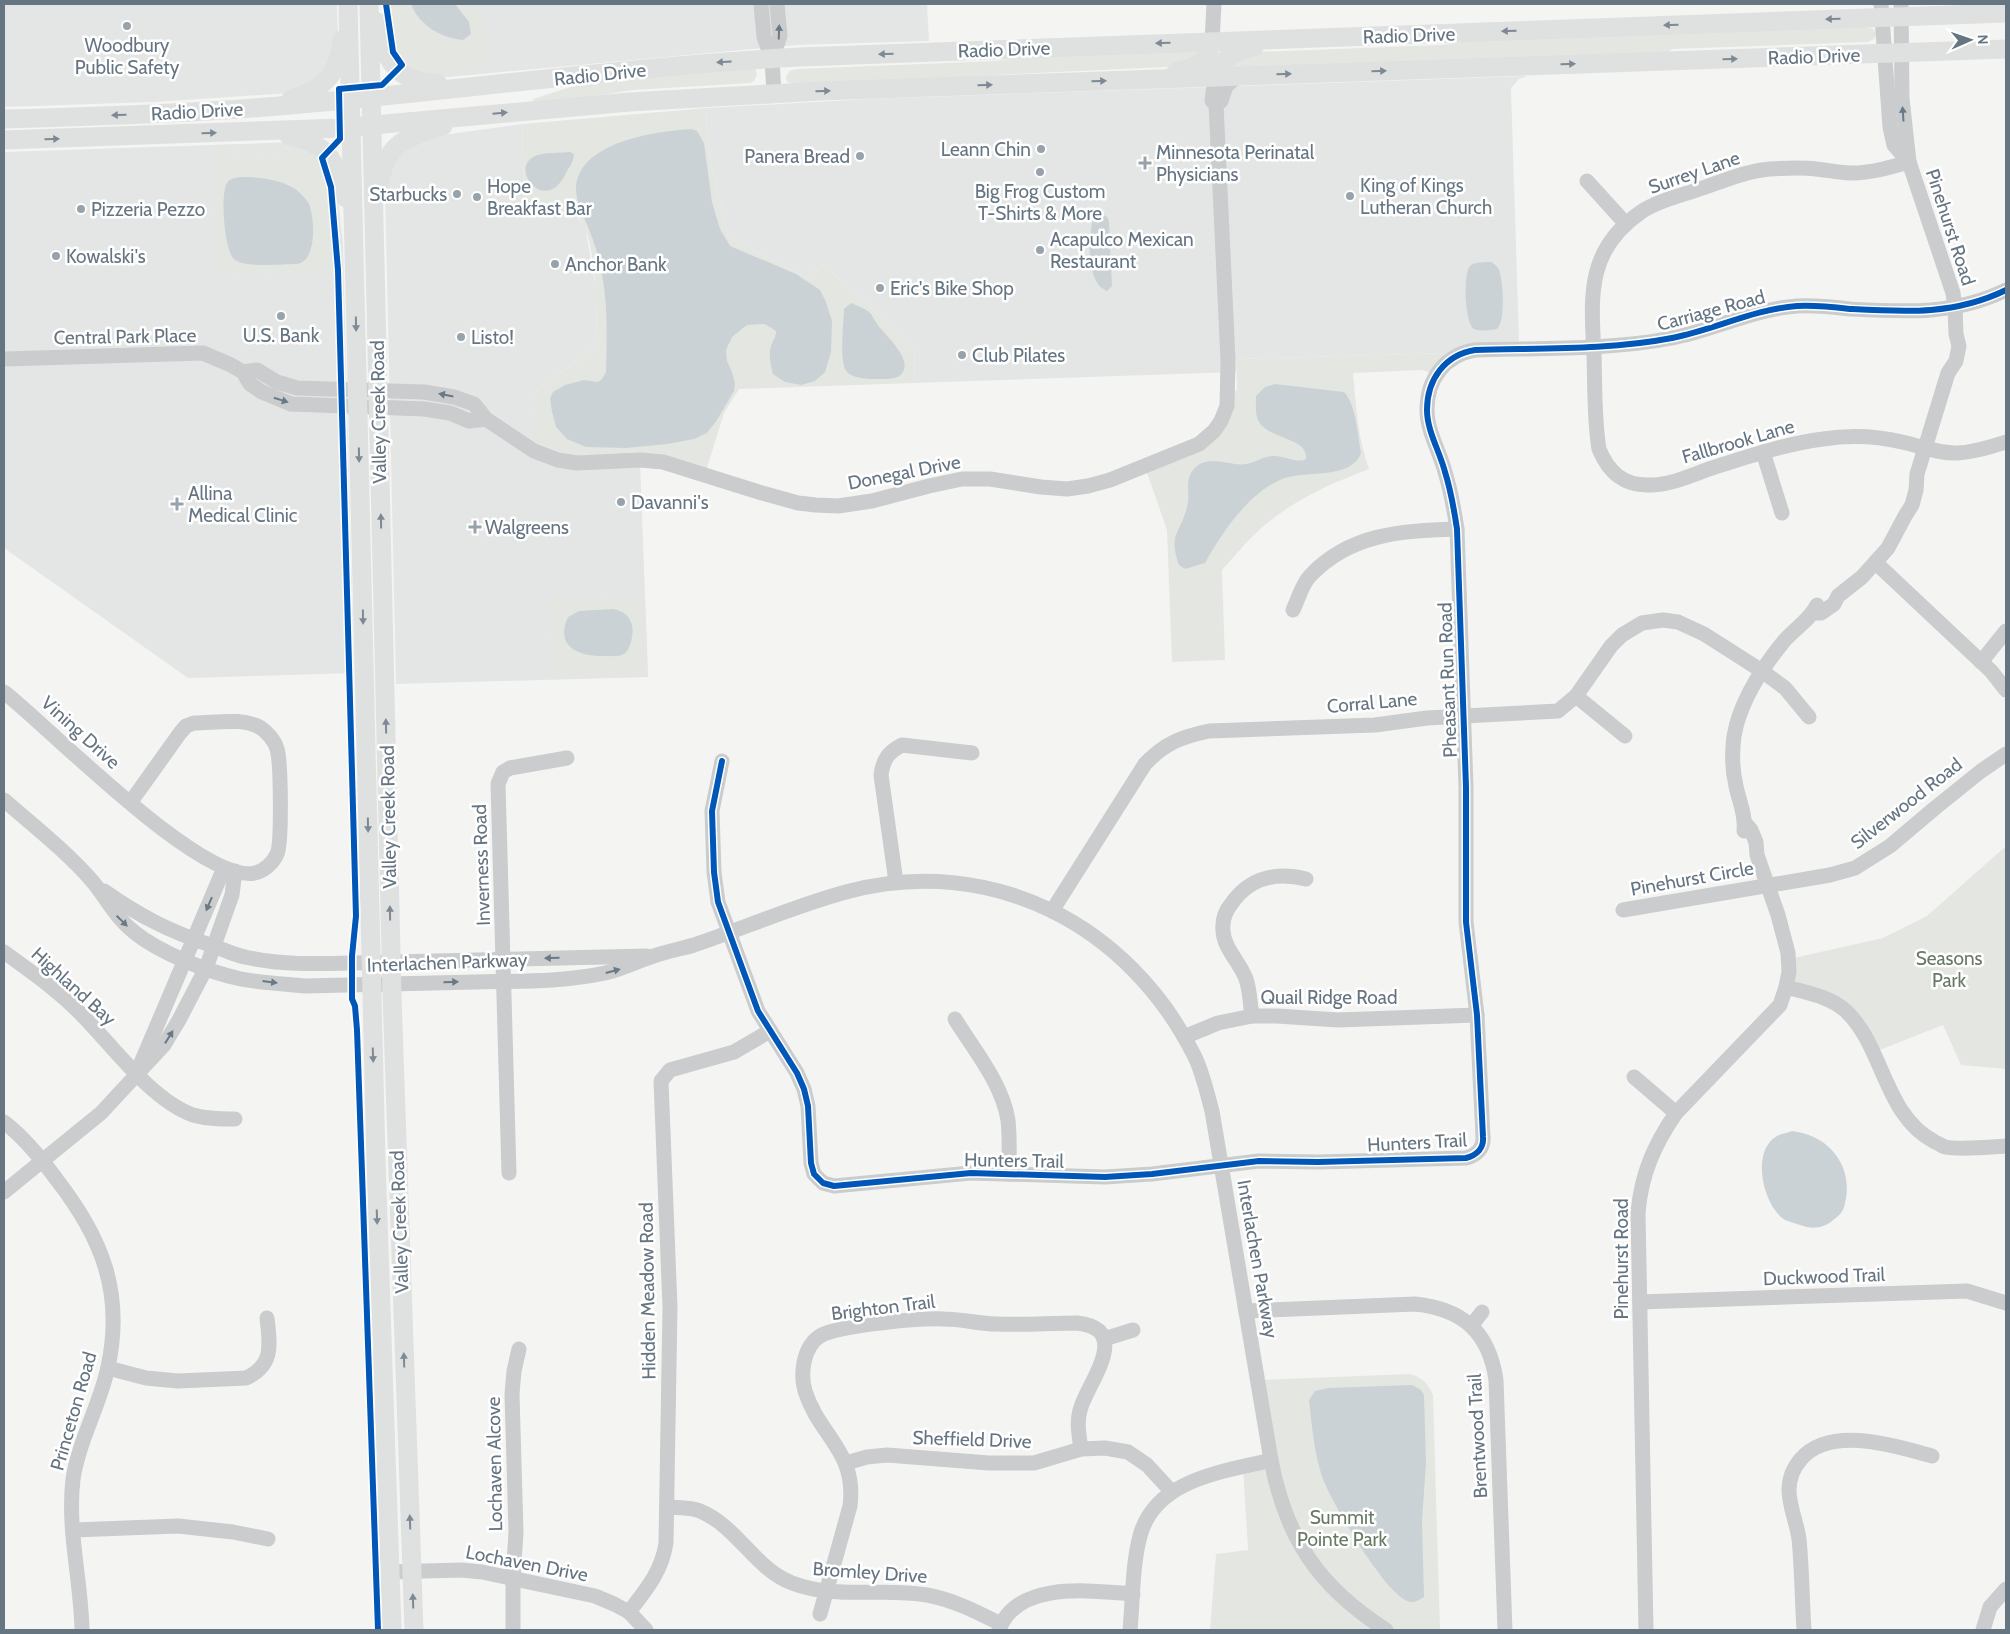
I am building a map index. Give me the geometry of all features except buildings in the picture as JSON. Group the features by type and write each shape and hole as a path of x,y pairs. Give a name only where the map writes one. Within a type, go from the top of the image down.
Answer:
{"main road":[{"name":"Valley Creek Road","path":"347,4 351,99 378,1256 392,1630"},
{"path":"267,107 311,92 330,76 340,56 347,4"},
{"name":"Valley Creek Road","path":"369,4 392,984 414,1630"},
{"path":"374,4 384,50 389,60 400,72 412,80 420,82 476,87"},
{"name":"Radio Drive","path":"4,119 156,114 267,107 631,70 772,59 1295,39 1891,11 2006,13"},
{"path":"1215,77 1222,63 1235,52 1295,39"},
{"path":"1132,80 1193,68 1207,56 1212,42"},
{"name":"Radio Drive","path":"4,140 269,131 372,125 630,102 774,93 2006,49"},
{"path":"374,219 382,171 387,157 394,147 412,136 478,115"},
{"path":"269,131 308,140 321,147 329,155 338,172 354,226"}],"street":[{"path":"761,4 764,37 772,59 774,93"},
{"path":"772,59 780,36 778,4"},
{"path":"1212,42 1214,4"},
{"name":"Pinehurst Road","path":"1646,1630 1638,1213 1640,1194 1652,1152 1676,1113 1780,1005 1789,972 1788,953 1757,855 1756,842 1752,830 1745,823 1734,771 1734,735 1748,695 1762,671 1784,641 1814,613 1816,605 1830,596 1838,596 1862,577 1888,548 1905,516 1904,504 1909,487 1917,474 1948,373 1947,362 1950,344 1956,334 1953,293 1909,162 1893,53 1891,11"},
{"path":"1216,104 1222,101 1226,86 1238,76"},
{"name":"Donegal Drive","path":"378,400 450,413 469,420 486,419 534,451 558,460 577,464 640,460 663,462 798,503 826,506 872,501 962,479 990,479 1041,487 1077,488 1110,480 1189,449 1203,441 1214,431 1225,413 1228,394 1216,104 1212,102 1215,77"},
{"name":"Surrey Lane","path":"1594,346 1593,291 1595,274 1603,252 1615,234 1642,211 1663,202 1760,171 1814,168 1852,173 1876,171 1909,162"},
{"path":"1587,181 1626,224"},
{"name":"Carriage Road","path":"1594,346 1672,338 1777,308 1799,306 1903,312 1955,307 1987,300 2006,290"},
{"name":"Fallbrook Lane","path":"1594,346 1599,450 1604,462 1613,472 1623,480 1634,484 1659,484 1802,442 1846,437 1873,437 1936,452 1958,453 2006,442"},
{"name":"Pheasant Run Road","path":"1477,1153 1484,1142 1484,1137 1477,1015 1466,922 1466,787 1456,529 1450,490 1430,426 1427,411 1428,396 1438,371 1460,353 1475,350 1594,346"},
{"name":"Central Park Place","path":"4,359 198,353 219,358 243,372 250,384 280,401 301,405 358,398 378,400"},
{"path":"1763,452 1782,513"},
{"path":"1293,610 1309,577 1331,558 1361,541 1388,534 1456,529"},
{"path":"1876,563 1982,662 2006,690"},
{"name":"Corral Lane","path":"1052,911 1146,764 1158,751 1171,742 1190,735 1209,731 1375,725 1427,718 1558,711 1576,696 1611,646 1622,635 1642,623 1663,620 1678,622 1704,634 1762,671 1786,688 1809,717"},
{"path":"1982,662 2006,631"},
{"name":"Vining Drive","path":"4,692 40,722 130,803 167,834 230,869 247,874 257,873 273,862 280,843 277,748 263,729 244,722 194,723 186,726 180,732 130,803"},
{"path":"1576,696 1625,736"},
{"path":"896,882 882,775 883,764 887,755 894,748 902,745 972,753"},
{"name":"Silverwood Road","path":"1767,885 1830,875 1855,868 1890,846 1980,772 2006,754"},
{"name":"Inverness Road","path":"509,1173 498,784 503,772 510,768 567,758"},
{"name":"Hunters Trail","path":"722,761 712,811 713,862 718,902 751,994 770,1031 797,1073 804,1089 809,1120 811,1163 814,1174 824,1183 834,1186 971,1173 1105,1177 1152,1174 1259,1160 1318,1162 1466,1158 1477,1153"},
{"name":"Interlachen Parkway","path":"4,800 93,882 128,908 152,922 193,940 244,957 305,964 654,956"},
{"path":"136,1074 173,993 193,940 230,869"},
{"path":"4,1192 101,1113 164,1045 206,968 232,895 230,869"},
{"path":"1252,1016 1246,980 1227,945 1223,933 1223,921 1226,910 1248,886 1262,878 1292,875 1306,878"},
{"name":"Interlachen Parkway","path":"93,882 118,917 135,933 155,945 206,968 240,978 305,986 504,981 568,978 604,973 630,966 654,956 692,946 846,892 896,882 948,882 976,885 1020,896 1080,926 1128,963 1159,1000 1184,1037 1196,1059 1212,1111 1275,1485 1284,1512 1309,1561 1325,1581 1358,1612 1386,1630"},
{"name":"Pinehurst Circle","path":"1623,910 1767,885"},
{"name":"Highland Bay","path":"4,952 41,979 80,1012 136,1074 176,1106 193,1114 212,1119 235,1120"},
{"path":"1786,987 1818,995 1846,1011 1859,1027 1900,1108 1911,1125 1927,1137 1945,1147 2006,1146"},
{"name":"Quail Ridge Road","path":"1184,1037 1218,1023 1252,1016 1338,1020 1477,1015"},
{"path":"955,1019 994,1082 1003,1102 1008,1121 1009,1174"},
{"name":"Hidden Meadow Road","path":"629,1612 650,1584 664,1556 667,1507 670,1307 661,1081 670,1070 734,1052 770,1031"},
{"path":"1634,1077 1676,1113"},
{"name":"Princeton Road","path":"4,1122 18,1132 43,1160 79,1208 100,1248 106,1268 113,1311 113,1330 108,1368 78,1457 72,1498 82,1630"},
{"name":"Duckwood Trail","path":"1640,1302 1967,1291 2006,1303"},
{"path":"1246,1311 1415,1304 1439,1309 1472,1325 1482,1312"},
{"path":"108,1368 146,1378 178,1381 246,1378 255,1374 268,1357 270,1348 267,1318"},
{"name":"Brighton Trail","path":"820,1614 850,1506 851,1484 846,1463 810,1403 803,1383 802,1369 816,1332 839,1328 944,1319 996,1324 1077,1322 1090,1324 1099,1330 1104,1339"},
{"name":"Brentwood Trail","path":"1472,1325 1488,1351 1494,1365 1496,1380 1506,1630"},
{"path":"1081,1449 1078,1419 1081,1407 1102,1361 1105,1350 1104,1339 1133,1330"},
{"name":"Lochaven Alcove","path":"513,1630 512,1579 516,1532 512,1394 514,1371 519,1349"},
{"path":"1804,1630 1798,1537 1789,1490 1796,1465 1805,1454 1816,1447 1841,1441 1888,1444 1932,1456"},
{"name":"Sheffield Drive","path":"846,1463 868,1457 887,1455 989,1463 1034,1463 1081,1449 1105,1448 1128,1452 1147,1465 1171,1491"},
{"path":"1130,1630 1140,1533 1153,1510 1171,1491 1190,1482 1271,1460"},
{"name":"Bromley Drive","path":"667,1507 691,1508 701,1511 722,1524 777,1575 790,1582 826,1592 926,1594 960,1604 1000,1627"},
{"path":"74,1530 178,1526 233,1532 268,1539"},
{"name":"Lochaven Drive","path":"390,1572 461,1570 482,1572 595,1596 629,1612 646,1630"},
{"path":"1982,1630 1990,1607 2006,1589"},
{"path":"1000,1627 1018,1605 1043,1594 1133,1594"}],"shaded area":[{"path":"4,4 337,4 338,38 327,72 292,93 153,102 4,107"},
{"path":"382,4 927,4 929,41 796,45 438,78 393,58"},
{"path":"411,4 455,4 469,22 471,34 463,40 439,33 419,18"},
{"path":"1528,76 1519,79 1511,88 1519,341 1469,344 1447,353 1236,359 1236,372 915,383 914,348 823,264 808,278 728,237 708,149 706,108 869,99"},
{"path":"522,124 524,204 577,217 585,227 596,288 597,346 533,394 640,460 648,677 396,684 385,186 390,161 428,137"},
{"path":"692,129 697,131 704,143 712,202 720,229 730,246 796,274 820,290 832,321 831,352 825,372 815,381 801,385 785,382 773,374 771,364 770,349 776,331 765,324 747,325 732,337 726,350 727,361 735,384 734,391 707,433 694,439 667,444 626,448 586,447 567,439 556,427 550,398 553,392 565,385 584,380 598,382 606,372 607,332 603,278 597,252 577,200 576,189 580,173 589,160 621,142 640,136"},
{"path":"242,144 311,147 336,180 343,244 354,673 188,678 4,548 4,152"},
{"path":"570,152 574,154 573,160 557,186 548,191 540,190 532,185 527,178 525,170 528,162 539,155"},
{"path":"241,177 263,178 286,184 299,192 307,201 311,211 313,239 308,256 303,262 296,264 247,264 235,260 231,255 224,223 225,189 230,180"},
{"path":"1104,215 1108,218 1109,222 1112,286 1107,291 1100,286 1095,278 1090,257 1090,234 1094,216"},
{"path":"1491,262 1497,267 1500,275 1503,300 1502,318 1497,329 1477,330 1471,325 1468,318 1466,277 1471,265"},
{"path":"851,303 871,314 901,354 905,366 901,375 888,379 871,379 848,373 842,353 844,309"},
{"path":"1275,384 1344,392 1354,412 1361,453 1356,461 1348,467 1328,473 1285,478 1272,484 1249,502 1239,513 1220,538 1205,563 1185,569 1179,565 1175,540 1187,507 1188,483 1193,470 1205,462 1212,461 1247,464 1273,456 1299,460 1306,459 1305,452 1301,446 1263,427 1258,420 1256,396 1265,387"},
{"path":"613,609 625,614 632,625 631,641 624,654 620,656 587,655 572,648 567,643 564,636 568,617 579,611"},
{"path":"1792,1131 1817,1139 1827,1146 1836,1155 1846,1177 1847,1189 1844,1208 1835,1219 1820,1227 1808,1227 1785,1220 1777,1213 1766,1191 1762,1165 1764,1153 1769,1143 1777,1136"},
{"path":"1412,1385 1421,1390 1424,1395 1426,1464 1422,1520 1424,1597 1410,1602 1400,1597 1375,1568 1348,1527 1328,1491 1317,1460 1309,1400 1315,1391 1328,1388"}],"green space":[{"path":"388,4 469,4 476,11 484,25 488,39 490,65 425,73 405,65 395,47"},
{"path":"1866,27 1873,29 1877,34 1874,39 1868,42 1672,49 1668,53 1228,69 1236,59 1255,52 1440,45 1484,39"},
{"path":"1202,51 1180,65 1166,67 994,75 991,78 796,85 787,82 786,77 789,71 797,69 995,61 1030,56"},
{"path":"752,67 756,70 757,75 754,81 750,83 633,90 558,102 533,103 533,99 589,81"},
{"path":"706,108 708,149 728,237 808,278 823,264 914,348 915,383 739,389 724,413 705,474 683,467 589,464 534,451 533,394 597,346 597,318 592,258 584,226 573,215 524,204 522,124"},
{"path":"293,142 310,149 275,147 218,149 218,145"},
{"path":"268,152 312,154 319,158 316,161 319,164 321,162 329,188 336,270 231,274 222,271 218,266 214,183 217,154"},
{"path":"1447,353 1430,373 1423,370 1353,373 1360,434 1369,469 1325,487 1284,510 1254,535 1222,570 1225,660 1172,662 1167,530 1145,467 1199,444 1228,394 1237,390 1236,359"},
{"path":"645,596 648,677 553,679 550,599"},
{"name":"Seasons Park","path":"2006,846 2006,1069 1961,1065 1943,1025 1872,1053 1846,1011 1797,990 1789,959 1883,938 1927,916"},
{"name":"Summit Pointe Park","path":"1410,1374 1425,1382 1433,1395 1440,1630 1210,1630 1216,1554 1248,1550 1243,1467 1271,1460 1258,1380"}],"cycle path":[{"path":"378,1630 357,1030 355,1006 352,999 352,956 356,916 338,270 331,187 322,158 340,139 339,89 382,85 402,65 393,52 386,4"},
{"path":"722,761 712,811 714,872 718,902 758,1011 797,1073 804,1089 808,1106 811,1163 814,1174 823,1183 834,1186 971,1173 1105,1177 1152,1174 1259,1161 1318,1162 1470,1157 1481,1148 1483,1137 1477,1015 1466,922 1466,787 1457,529 1449,486 1443,464 1431,434 1428,418 1428,399 1434,379 1440,370 1455,357 1475,350 1624,345 1672,338 1781,308 1810,306 1891,311 1930,310 1968,304 2006,290"}],"place":[{"name":"Woodbury Public Safety","path":"127,26"},
{"name":"Leann Chin","path":"1041,149"},
{"name":"Panera Bread","path":"860,156"},
{"name":"Minnesota Perinatal Physicians","path":"1145,163"},
{"name":"Big Frog Custom T-Shirts & More","path":"1040,172"},
{"name":"Starbucks","path":"457,194"},
{"name":"King of Kings Lutheran Church","path":"1350,196"},
{"name":"Hope Breakfast Bar","path":"477,197"},
{"name":"Pizzeria Pezzo","path":"81,209"},
{"name":"Acapulco Mexican Restaurant","path":"1040,250"},
{"name":"Kowalski's","path":"56,256"},
{"name":"Anchor Bank","path":"555,264"},
{"name":"Eric's Bike Shop","path":"880,288"},
{"name":"U.S. Bank","path":"281,316"},
{"name":"Listo!","path":"461,337"},
{"name":"Club Pilates","path":"962,355"},
{"name":"Davanni's","path":"621,502"},
{"name":"Allina Medical Clinic","path":"177,504"},
{"name":"Walgreens","path":"475,527"}]}
